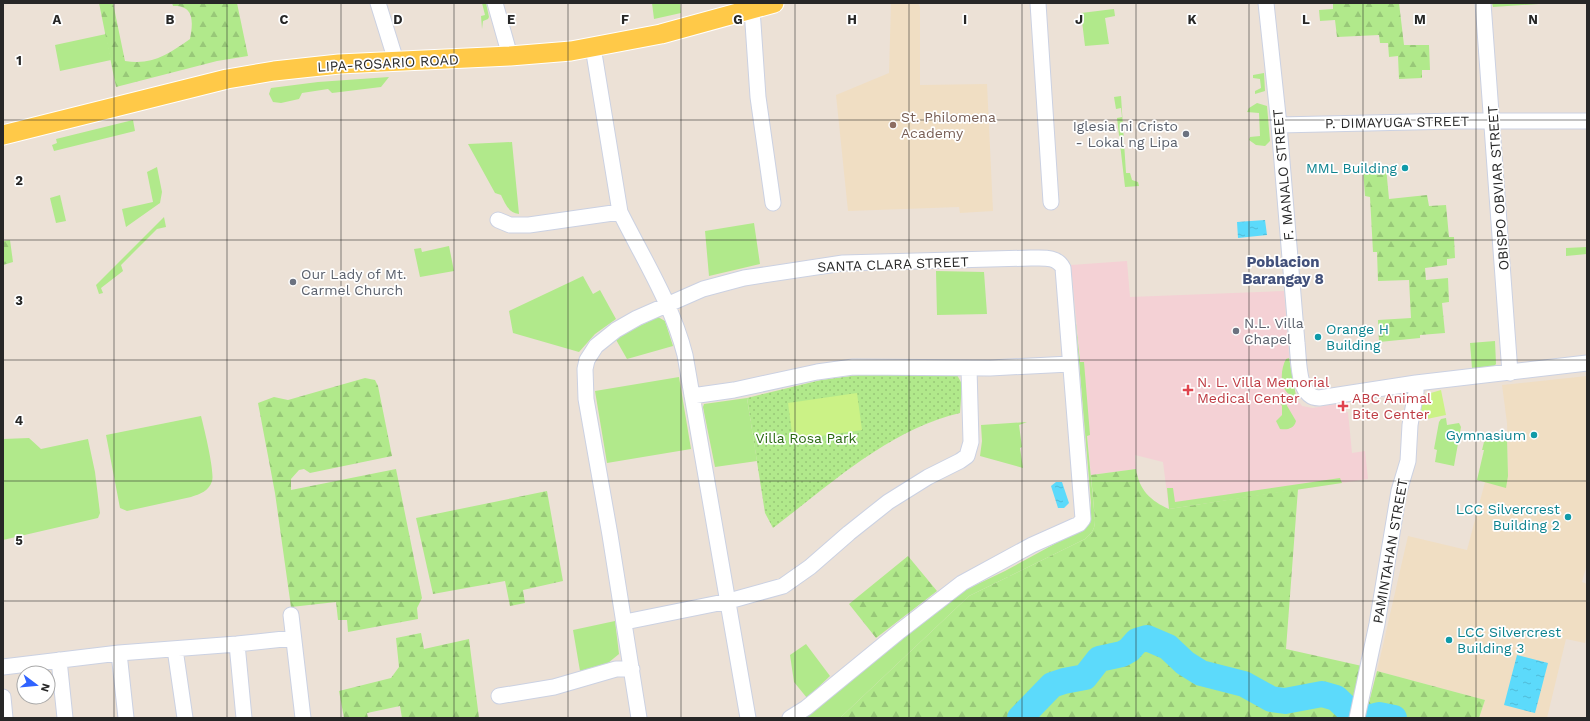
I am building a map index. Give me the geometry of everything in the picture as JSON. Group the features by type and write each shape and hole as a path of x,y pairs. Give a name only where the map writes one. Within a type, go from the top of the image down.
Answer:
{"main road":[{"name":"LIPA-ROSARIO ROAD","path":"3,135 253,74 332,64 510,56 593,47 661,34 774,3"}],"street":[{"path":"378,3 396,61"},
{"path":"495,3 510,56"},
{"path":"1038,3 1051,202"},
{"name":"F. MANALO STREET","path":"1266,3 1279,125 1297,343 1302,381 1307,394 1311,397 1319,398 1416,383"},
{"name":"OBISPO OBVIAR STREET","path":"1483,3 1493,121 1510,373"},
{"path":"752,9 758,97 773,203"},
{"path":"593,47 620,212 633,234 682,342 729,601 748,718"},
{"name":"P. DIMAYUGA STREET","path":"1279,125 1493,121 1587,121"},
{"path":"498,220 510,225 529,226 620,212"},
{"name":"SANTA CLARA STREET","path":"639,718 625,622 590,428 584,379 585,369 596,346 627,322 716,284 744,278 828,264 1031,258 1054,260 1063,268 1070,364"},
{"path":"1416,383 1587,363"},
{"path":"692,396 734,390 817,372 853,367 969,368 1070,364 1084,512 1081,522 962,583 900,631 806,708 790,718"},
{"path":"625,622 729,601 783,586 810,567 888,502 967,456 971,442 969,368"},
{"name":"PAMINTAHAN STREET","path":"1357,718 1378,624 1399,491 1408,460 1410,425 1416,392 1416,383"},
{"path":"291,615 303,718"},
{"path":"3,667 119,653 293,638"},
{"path":"236,644 244,718"},
{"path":"175,649 185,718"},
{"path":"119,653 126,718"},
{"path":"59,660 65,718"},
{"path":"499,696 554,687 616,669 632,669"},
{"path":"3,697 5,718"}],"shaded area":[{"name":"St. Philomena Academy","path":"891,3 918,3 920,7 920,85 987,84 993,211 960,213 959,207 848,211 836,95 889,73"},
{"name":"N. L. Villa Memorial Medical Center","path":"1127,261 1130,297 1284,291 1290,368 1297,399 1302,406 1313,408 1341,403 1341,412 1348,412 1352,453 1365,451 1368,479 1169,509 1163,462 1135,455 1136,469 1091,475 1071,265"},
{"path":"1587,376 1587,564 1582,582 1587,584 1587,632 1585,643 1566,639 1547,718 1479,718 1485,700 1377,671 1408,536 1467,550 1485,482 1506,487 1508,475 1507,423 1502,385"}],"green space":[{"path":"99,3 113,3 125,61 144,62 167,54 190,39 192,21 189,12 180,6 173,6 172,3 237,3 248,56 217,61 116,87"},
{"path":"482,3 486,3 489,17 483,21 482,29 481,16 485,15"},
{"path":"652,3 680,3 681,13 654,19"},
{"path":"1333,3 1399,3 1404,45 1429,45 1430,70 1422,70 1422,78 1399,79 1398,56 1389,57 1388,43 1380,43 1379,35 1337,37 1335,20 1320,21 1319,10 1333,9"},
{"path":"1492,3 1553,3 1493,7"},
{"path":"1114,9 1115,16 1105,18 1109,44 1085,46 1081,13"},
{"path":"106,34 111,60 60,71 55,45"},
{"path":"1264,73 1265,91 1255,94 1255,91 1261,88 1260,79 1253,78 1253,75"},
{"path":"389,77 381,87 332,93 328,89 302,93 299,99 281,103 273,102 269,94 271,88 318,82"},
{"path":"1121,96 1126,173 1130,173 1132,180 1138,182 1139,186 1125,187 1117,118 1122,117 1121,108 1116,109 1114,97"},
{"path":"1257,103 1267,106 1270,141 1265,146 1256,145 1249,140 1250,137 1260,136 1259,113 1247,112 1249,108"},
{"path":"133,120 135,131 54,151 52,145 57,143 56,139"},
{"path":"512,142 519,214 512,212 501,195 495,193 468,144"},
{"path":"157,167 162,192 160,203 126,227 122,209 153,202 147,172"},
{"path":"1386,167 1389,199 1427,195 1429,206 1446,205 1449,237 1454,237 1455,258 1447,259 1447,265 1425,268 1426,280 1448,278 1449,302 1442,303 1445,333 1420,335 1420,338 1379,342 1378,320 1411,318 1409,280 1378,281 1377,252 1373,252 1370,197 1365,196 1363,169"},
{"path":"60,195 66,221 56,223 50,198"},
{"path":"164,217 166,227 157,229 121,265 123,271 101,288 103,293 99,294 96,285"},
{"path":"754,223 760,264 709,276 705,231"},
{"path":"10,240 13,262 3,265 3,241"},
{"path":"449,246 454,271 420,277 414,249 421,248 422,252"},
{"path":"1587,247 1587,254 1566,256 1566,248"},
{"path":"936,271 984,272 987,314 937,315"},
{"path":"583,276 593,294 600,290 616,319 595,334 579,352 513,333 509,311"},
{"path":"1075,314 1080,362 1084,362 1090,435 1087,436 1095,520 1094,528 1091,533 1085,539 969,596 840,718 803,718 961,592 1005,571 1080,530 1090,516 1091,503"},
{"path":"658,317 665,321 673,346 627,359 615,338"},
{"path":"1495,341 1496,364 1494,366 1472,368 1470,343"},
{"path":"1289,358 1296,396 1292,396 1288,393 1283,385 1282,374 1284,364 1286,359"},
{"name":"Villa Rosa Park","path":"866,374 957,375 962,384 960,413 934,421 884,445 861,460 773,528 765,513 747,398 821,380"},
{"path":"679,377 691,449 607,463 595,391"},
{"path":"365,378 375,380 378,386 392,456 310,473 304,469 299,470 291,479 291,490 396,469 422,598 417,608 418,619 348,632 347,620 338,620 336,602 291,607 275,493 258,403 274,397 288,400"},
{"path":"1441,390 1446,415 1427,419 1417,417 1424,395"},
{"path":"857,393 862,430 793,440 788,403"},
{"path":"747,398 757,461 715,467 703,407 704,404"},
{"path":"1280,403 1286,404 1296,421 1294,426 1290,428 1280,429 1276,421 1282,415 1282,406"},
{"path":"201,416 213,476 209,487 201,493 191,497 127,511 120,508 106,435"},
{"path":"1446,418 1447,425 1459,423 1461,427 1454,466 1435,462 1437,450 1434,449 1439,422 1441,419"},
{"path":"1027,422 1019,425 1023,468 980,456 982,441 981,425"},
{"path":"1488,436 1507,436 1508,476 1506,488 1477,480 1484,450 1482,450 1484,442 1489,440"},
{"path":"29,438 41,449 88,439 95,472 100,513 98,518 3,540 3,439"},
{"path":"1136,469 1140,483 1147,494 1169,509 1298,489 1286,649 1362,666 1349,718 840,718 969,596 1085,539 1093,531 1095,523 1091,475"},
{"path":"1340,478 1342,483 1169,509 1167,488 1173,488 1175,502"},
{"path":"547,491 563,581 523,590 525,603 510,606 505,581 433,594 416,518"},
{"path":"908,556 937,591 876,638 849,604"},
{"path":"615,621 619,654 608,663 580,671 573,630"},
{"path":"421,633 424,649 469,639 479,718 402,718 400,706 367,713 368,718 344,718 339,691 391,678 399,667 396,638"},
{"path":"806,644 830,676 807,698 794,682 790,655"},
{"path":"1377,671 1485,700 1479,718 1365,718"}],"water":[{"path":"1265,220 1267,235 1238,238 1237,222"},
{"path":"1056,482 1062,482 1069,503 1064,508 1058,508 1051,486"},
{"path":"1517,655 1548,663 1535,713 1504,705"}],"waterway":[{"path":"1020,718 1052,685 1085,677 1099,659 1122,654 1129,650 1137,641 1147,638 1168,647 1185,663 1201,673 1244,684 1271,699 1285,701 1322,694 1336,698 1354,715 1367,718 1379,715 1394,718"}],"place":[{"name":"St. Philomena Academy","path":"893,125"},
{"name":"Iglesia ni Cristo - Lokal ng Lipa","path":"1186,134"},
{"name":"MML Building","path":"1405,168"},
{"name":"Our Lady of Mt. Carmel Church","path":"293,282"},
{"name":"N.L. Villa Chapel","path":"1236,331"},
{"name":"Orange H Building","path":"1318,337"},
{"name":"N. L. Villa Memorial Medical Center","path":"1188,390"},
{"name":"ABC Animal Bite Center","path":"1343,406"},
{"name":"Gymnasium","path":"1534,435"},
{"name":"LCC Silvercrest Building 2","path":"1568,517"},
{"name":"LCC Silvercrest Building 3","path":"1449,640"}],"district":[{"name":"Poblacion Barangay 8","path":"1283,270"}]}
